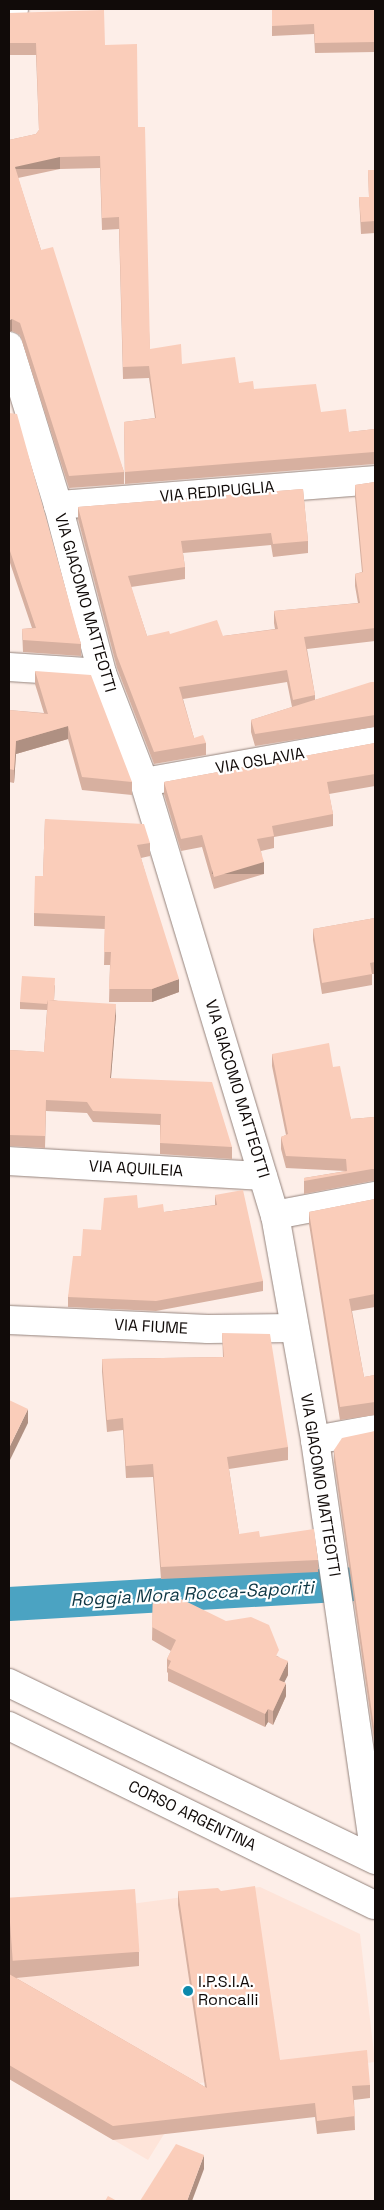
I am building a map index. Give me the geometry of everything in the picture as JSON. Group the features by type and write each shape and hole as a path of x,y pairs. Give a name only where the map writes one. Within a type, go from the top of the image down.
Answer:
{"street":[{"path":"9,9 14,9"},
{"name":"VIA GIACOMO MATTEOTTI","path":"9,346 58,505 102,673 144,782 274,1215 314,1440 375,1854"},
{"name":"VIA REDIPUGLIA","path":"58,505 375,480"},
{"path":"9,667 102,673"},
{"name":"VIA OSLAVIA","path":"144,782 375,741"},
{"name":"VIA AQUILEIA","path":"9,1162 263,1176"},
{"path":"274,1215 375,1196"},
{"name":"VIA FIUME","path":"9,1320 208,1329 294,1328"},
{"path":"314,1440 375,1429"},
{"path":"9,1683 375,1860"},
{"name":"CORSO ARGENTINA","path":"9,1726 375,1905"}],"shaded area":[{"name":"I.P.S.I.A. Roncalli","path":"260,1887 360,1934 375,2062 191,2084 190,2092 148,2160 9,2079 9,1920"}],"building":[{"path":"272,9 375,9 375,42 315,43 314,24 272,26"},
{"path":"104,10 105,45 137,44 138,127 145,127 150,349 181,344 182,364 235,357 239,383 253,381 254,389 316,384 321,412 346,409 349,432 375,429 375,453 125,472 124,422 156,418 149,366 123,367 119,217 102,218 100,156 60,157 15,167 41,250 53,247 124,472 69,476 20,323 12,319 9,320 9,140 36,134 39,130 36,43 9,43 9,13"},
{"path":"368,170 375,170 375,221 361,222 359,197 369,197"},
{"path":"9,413 17,414 81,644 23,640 22,629 36,628 9,548"},
{"path":"375,482 375,628 304,637 315,695 293,700 287,670 179,687 194,738 203,735 206,743 154,752 117,656 78,507 303,489 308,541 273,544 271,533 181,541 185,567 128,576 147,636 169,631 170,634 217,620 223,636 278,629 274,611 360,603 355,574 363,572 355,485"},
{"path":"35,671 91,675 132,782 82,777 68,726 16,741 14,770 9,769 9,710 48,714"},
{"path":"375,682 375,715 255,734 251,720"},
{"path":"375,743 375,774 327,782 333,814 272,826 274,836 257,839 264,862 214,877 202,835 181,839 164,782"},
{"path":"45,819 144,824 150,843 137,845 179,979 152,989 109,989 111,952 104,952 105,916 34,913 35,876 43,876"},
{"path":"375,918 375,962 370,963 372,974 322,983 313,929"},
{"path":"22,976 55,978 54,1000 48,1000 47,1004 20,1002"},
{"path":"48,1000 116,1004 110,1078 212,1082 232,1147 160,1143 161,1114 93,1111 87,1102 46,1100 45,1136 9,1135 9,1050 44,1052"},
{"path":"329,1043 333,1067 340,1066 351,1119 375,1117 375,1169 304,1181 304,1178 347,1171 346,1159 286,1156 281,1137 288,1134 272,1054"},
{"path":"243,1190 263,1281 156,1301 68,1297 73,1256 81,1256 83,1229 101,1230 104,1198 137,1195 138,1208 163,1204 164,1212 217,1205 215,1195"},
{"path":"375,1199 375,1294 349,1299 364,1377 375,1375 375,1402 340,1407 309,1212"},
{"path":"222,1333 270,1334 288,1447 227,1457 239,1534 259,1531 260,1537 314,1529 318,1560 161,1567 153,1464 126,1466 123,1418 107,1420 102,1359 224,1357"},
{"path":"9,1400 28,1409 9,1448"},
{"path":"375,1431 375,1734 334,1450 342,1438"},
{"path":"153,1595 173,1595 226,1621 251,1617 269,1625 279,1650 276,1656 288,1661 279,1680 286,1683 273,1711 268,1709 265,1714 168,1668 171,1661 167,1659 176,1640 152,1627"},
{"path":"255,1886 280,2060 367,2050 370,2085 352,2086 355,2116 317,2121 315,2103 113,2126 9,2065 9,1974 207,2088 178,1891 218,1888 221,1891"},
{"path":"135,1889 139,1952 13,1961 9,1898"},
{"path":"176,2144 204,2155 187,2201 140,2201"},
{"path":"108,2196 117,2201 105,2201"}],"waterway":[{"name":"Roggia Mora Rocca-Saporiti","path":"9,1604 375,1583"}],"place":[{"name":"I.P.S.I.A. Roncalli","path":"188,1991"}]}
